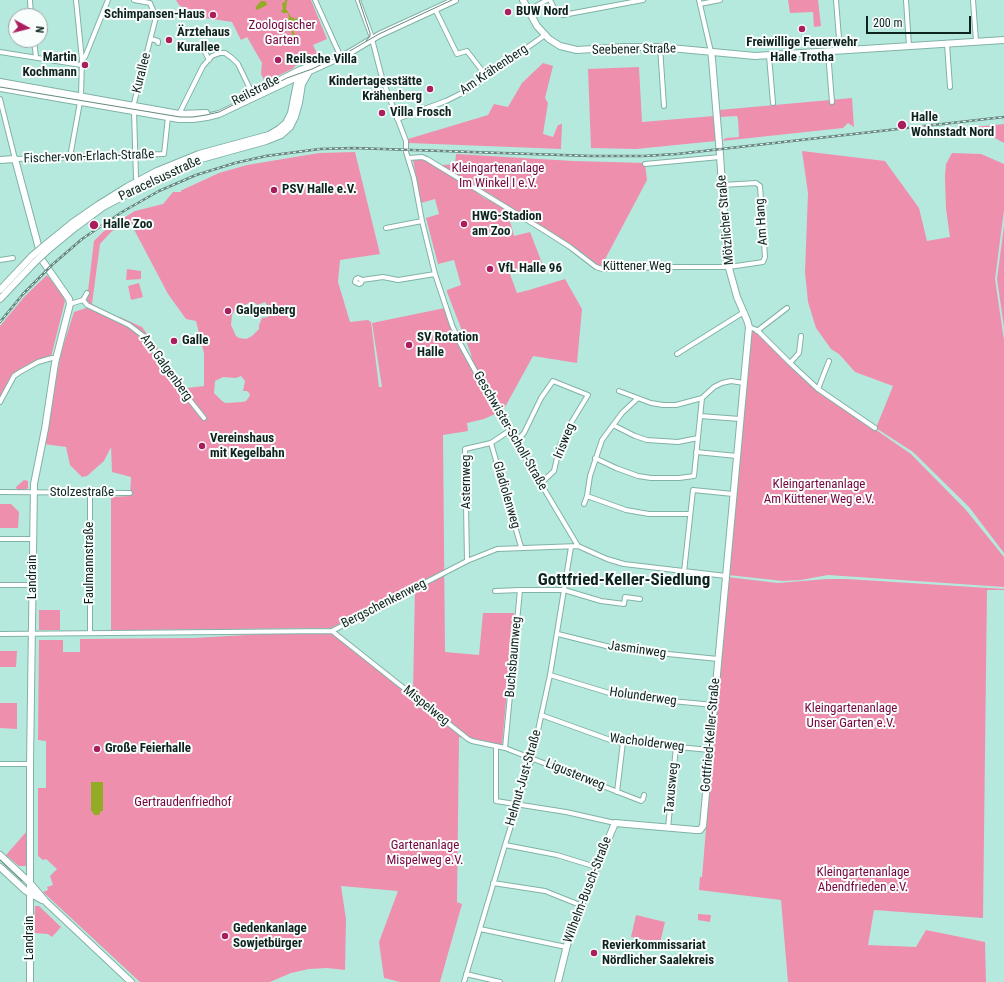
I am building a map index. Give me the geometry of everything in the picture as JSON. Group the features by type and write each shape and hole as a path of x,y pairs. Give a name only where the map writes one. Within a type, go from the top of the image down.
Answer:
{"street":[{"path":"70,157 80,99 81,62 76,0"},
{"path":"81,62 85,57 108,0"},
{"name":"Kurallee","path":"134,0 150,3 156,18 134,109 135,155 138,183"},
{"path":"315,0 340,53"},
{"name":"Geschwister-Scholl-Straße","path":"358,0 372,37 382,78 406,141 406,152 409,158 435,274 452,325 460,343 509,431 578,546"},
{"path":"372,37 446,0"},
{"path":"372,37 455,0"},
{"name":"Seebener Straße","path":"523,0 537,26 545,36 560,46 577,50 624,47 660,47 744,56 769,56 1004,40"},
{"path":"529,10 548,0 556,12 563,15 643,0"},
{"path":"700,2 720,0"},
{"path":"836,0 840,51"},
{"path":"906,0 909,46"},
{"path":"973,0 976,41"},
{"name":"Mötzlicher Straße","path":"700,2 712,59 729,267 737,297 749,328"},
{"path":"435,9 457,54 467,51 487,77"},
{"name":"Am Krähenberg","path":"397,118 446,101 466,91 545,36"},
{"name":"Reilstraße","path":"310,69 372,37"},
{"name":"Reilstraße","path":"134,109 179,114 200,114 218,110 300,70 310,69 349,53 372,37"},
{"name":"Kurallee","path":"151,39 158,41 158,44"},
{"path":"947,44 950,87"},
{"path":"209,60 205,52 206,48 211,46 232,58 238,64 252,93"},
{"path":"660,47 664,106"},
{"path":"35,48 36,57"},
{"path":"0,52 81,62"},
{"path":"179,114 203,66 212,56 220,52"},
{"path":"828,52 832,102"},
{"path":"769,56 772,103"},
{"name":"Paracelsusstraße","path":"0,290 72,223 98,205 157,171 194,156 265,136 276,131 284,125 290,116 301,75 310,69"},
{"name":"Paracelsusstraße","path":"138,183 201,159 266,142 281,135 290,126 298,110 303,82 310,69"},
{"name":"Reilstraße","path":"0,82 168,117 193,119 219,114 301,75"},
{"path":"288,80 292,83 296,90"},
{"name":"Reilstraße","path":"0,88 80,99"},
{"path":"0,99 40,254 44,264 69,299 70,304 83,300 87,293"},
{"name":"Fischer-von-Erlach-Straße","path":"0,160 164,154 168,117"},
{"name":"Küttener Weg","path":"409,158 422,157 427,159 545,231 599,268 729,267"},
{"name":"Mötzlicher Straße","path":"645,164 720,157"},
{"name":"Am Hang","path":"722,185 756,183 760,186 765,259 760,263 729,267"},
{"path":"386,228 422,221"},
{"path":"0,260 13,258"},
{"name":"Paracelsusstraße","path":"0,299 33,259"},
{"path":"362,280 383,277 398,280 435,274"},
{"name":"Am Galgenberg","path":"83,300 87,305 129,325 146,338 169,374 204,418"},
{"name":"Landrain","path":"30,982 30,764 33,633 33,493 56,359 70,304"},
{"path":"757,331 787,308"},
{"path":"677,354 744,312"},
{"path":"749,328 757,331 818,389 875,428"},
{"name":"Gottfried-Keller-Straße","path":"496,746 495,800 499,802 566,812 615,823 668,828 702,829 749,328"},
{"path":"790,364 799,353 801,336"},
{"path":"0,402 14,376 38,362 52,358 56,359"},
{"path":"818,389 829,361"},
{"name":"Irisweg","path":"516,442 524,433 541,398 553,381 588,395 568,428 560,445 554,471 540,484"},
{"path":"619,391 637,399 652,403 670,405 702,398 714,387 722,383 731,381 744,383"},
{"path":"595,458 638,476 651,478 679,478 694,476 702,398"},
{"path":"584,504 595,458 602,440 622,413 637,399"},
{"path":"700,416 740,419"},
{"path":"613,425 647,440 678,442 698,438"},
{"name":"Asternweg","path":"467,561 465,449 491,443 509,431"},
{"name":"Gladiolenweg","path":"491,443 521,547"},
{"path":"696,452 737,456"},
{"path":"684,572 693,490 733,494"},
{"name":"Stolzestraße","path":"0,492 130,492"},
{"name":"Faulmannstraße","path":"90,492 90,633"},
{"path":"587,496 626,510 649,514 690,514"},
{"path":"0,539 33,539"},
{"path":"578,546 607,559 624,564 726,576"},
{"name":"Bergschenkenweg","path":"0,634 332,631 467,561 497,549 578,546"},
{"name":"Helmut-Just-Straße","path":"464,982 532,758 558,634 571,547"},
{"path":"0,585 33,585"},
{"name":"Buchsbaumweg","path":"505,748 520,590"},
{"path":"495,591 564,590 601,601 624,604 625,597 640,599"},
{"name":"Mispelweg","path":"332,631 468,739 505,748 532,758"},
{"name":"Jasminweg","path":"558,634 618,649 718,659"},
{"name":"Holunderweg","path":"550,675 619,696 714,705"},
{"name":"Wacholderweg","path":"541,715 613,741 710,750"},
{"path":"618,792 623,742"},
{"name":"Taxusweg","path":"668,828 676,747"},
{"name":"Ligusterweg","path":"532,758 641,801 644,795"},
{"path":"0,764 30,764"},
{"name":"Wilhelm-Busch-Straße","path":"558,982 571,929 615,823"},
{"path":"505,845 556,854 596,867"},
{"path":"0,855 30,883 46,902 131,982"},
{"path":"0,867 30,894 46,902"},
{"path":"19,885 26,885 30,883"},
{"path":"493,883 545,890 580,905"},
{"path":"480,929 566,947"},
{"path":"466,974 500,982"}],"green space":[{"name":"Zoologischer Garten","path":"176,0 311,0 327,39 313,45 318,55 265,82 261,74 262,63 247,37 241,40 232,22 199,17 179,5"},
{"path":"788,0 818,0 821,26 814,27 813,12 790,13"},
{"path":"543,63 553,66 545,98 548,103 543,134 553,137 558,125 562,124 561,149 409,143 408,139 488,115 494,104 508,107 522,83"},
{"path":"639,67 642,122 714,116 716,141 636,149 591,148 588,69"},
{"path":"852,98 854,127 848,123 843,128 722,141 726,138 739,137 738,119 737,116 720,117 719,110"},
{"path":"1004,124 1004,143 974,127"},
{"path":"802,151 885,161 919,208 927,241 950,237 946,209 945,176 946,164 952,153 981,154 1004,164 1004,210 995,279 1004,340 1004,553 969,507 913,452 876,428 893,386 855,372 839,354 831,349 816,328 808,302 805,272 808,193"},
{"path":"355,152 380,254 340,260 338,282 350,322 368,320 371,322 379,387 382,387 372,323 445,308 451,329 473,369 471,354 447,292 447,290 461,285 454,260 438,264 426,218 439,214 435,199 421,203 413,160 423,159 486,199 496,203 513,215 510,221 514,236 530,232 542,263 510,274 517,293 565,279 582,309 577,363 533,356 499,418 495,414 484,419 467,423 468,431 443,435 445,652 479,655 483,613 514,613 502,745 459,737 457,902 462,904 440,982 400,982 384,978 379,942 398,891 341,886 346,919 345,970 327,968 309,969 291,973 270,982 140,982 43,892 48,890 47,887 53,885 50,876 57,869 46,859 43,860 38,856 38,788 46,788 46,741 38,740 39,640 63,640 63,652 80,652 80,639 194,638 331,630 413,693 415,586 331,628 134,630 111,634 111,497 130,496 131,477 112,472 111,447 104,461 87,476 82,477 70,465 66,447 44,444 61,353 74,312 86,308 94,241 103,232 135,211 163,204 173,192 182,192 180,191 219,173 247,165 319,153","holes":["129,220 168,294 186,319 196,321 204,353 204,386 187,388 142,327 120,317 116,317 92,304 100,244 111,232","265,302 267,305 268,317 262,318 259,329 252,336 246,339 239,338 236,336 231,325 232,315 235,310 247,304 255,303 257,305","241,376 245,381 243,391 247,391 250,394 249,397 246,401 225,403 214,393 215,381 223,377 236,378"]},
{"name":"Kleingartenanlage Im Winkel I e.V.","path":"456,154 573,161 645,163 647,180 601,267 493,196 442,167 443,165 455,164"},
{"path":"1004,226 1004,327 997,279"},
{"path":"127,269 141,271 141,279 126,280"},
{"path":"47,275 62,294 65,301 51,357 14,375 10,379 0,398 0,326 25,296"},
{"path":"139,283 143,297 131,300 128,286"},
{"name":"Kleingartenanlage Am Küttener Weg e.V.","path":"751,329 756,331 818,390 911,454 966,510 1004,557 1004,587 828,575 801,580 783,581 728,575"},
{"path":"24,480 28,481 28,488 25,490 17,490 16,487"},
{"path":"0,504 11,504 19,512 18,528 0,528"},
{"name":"Kleingartenanlage Unser Garten e.V.","path":"727,577 778,583 847,579 1004,589 987,590 983,918 874,910 868,945 916,947 926,930 985,942 986,982 788,982 781,900 699,890 700,877 702,877"},
{"path":"39,610 60,610 60,630 39,630"},
{"path":"0,651 17,651 16,667 0,667"},
{"path":"0,703 17,703 17,729 0,728"},
{"path":"27,831 26,866 19,866 6,855"},
{"path":"35,906 39,906 61,927 52,937 48,934 34,933"},
{"path":"698,914 711,915 710,922 698,920"},
{"path":"636,915 665,922 660,943 631,937"}],"shaded area":[{"path":"285,0 288,0 286,9 291,17 295,19 297,18 299,22 297,24 297,28 293,30 295,35 293,36 291,31 288,30 288,26 285,25 289,18 288,13 283,13 281,11 283,9 282,3 285,2"},
{"path":"261,1 265,1 267,5 257,10 255,8"},
{"path":"91,782 103,782 103,811 101,811 99,815 94,815 91,811"}],"tram line":[{"path":"359,0 370,33 370,36 366,41"},
{"path":"0,87 180,117 206,115 219,112 287,78 312,69 348,52 379,34 452,0"},
{"path":"0,860 22,881"}],"railway":[{"path":"0,322 23,294 52,265 82,239 122,212 159,191 196,175 235,163 266,156 320,149 353,148 591,156 644,156 677,154 1004,117"}],"place":[{"name":"BUW Nord","path":"508,12"},
{"name":"Schimpansen-Haus","path":"213,15"},
{"name":"Freiwillige Feuerwehr Halle Trotha","path":"802,29"},
{"name":"Ärztehaus Kurallee","path":"169,40"},
{"name":"Reilsche Villa","path":"278,60"},
{"name":"Martin Kochmann","path":"85,65"},
{"name":"Kindertagesstätte Krähenberg","path":"430,89"},
{"name":"Villa Frosch","path":"382,113"},
{"name":"Halle Wohnstadt Nord","path":"902,125"},
{"name":"PSV Halle e.V.","path":"274,190"},
{"name":"HWG-Stadion am Zoo","path":"464,224"},
{"name":"Halle Zoo","path":"94,225"},
{"name":"VfL Halle 96","path":"490,269"},
{"name":"Galgenberg","path":"228,311"},
{"name":"Galle","path":"174,341"},
{"name":"SV Rotation Halle","path":"409,345"},
{"name":"Vereinshaus mit Kegelbahn","path":"202,446"},
{"name":"Große Feierhalle","path":"97,749"},
{"name":"Gedenkanlage Sowjetbürger","path":"225,936"},
{"name":"Revierkommissariat Nördlicher Saalekreis","path":"594,953"}],"district":[{"name":"Gottfried-Keller-Siedlung","path":"624,581"}],"park label":[{"name":"Gertraudenfriedhof","path":"183,803"},
{"name":"Gartenanlage Mispelweg e.V.","path":"425,854"},
{"name":"Kleingartenanlage Abendfrieden e.V.","path":"863,880"}]}
